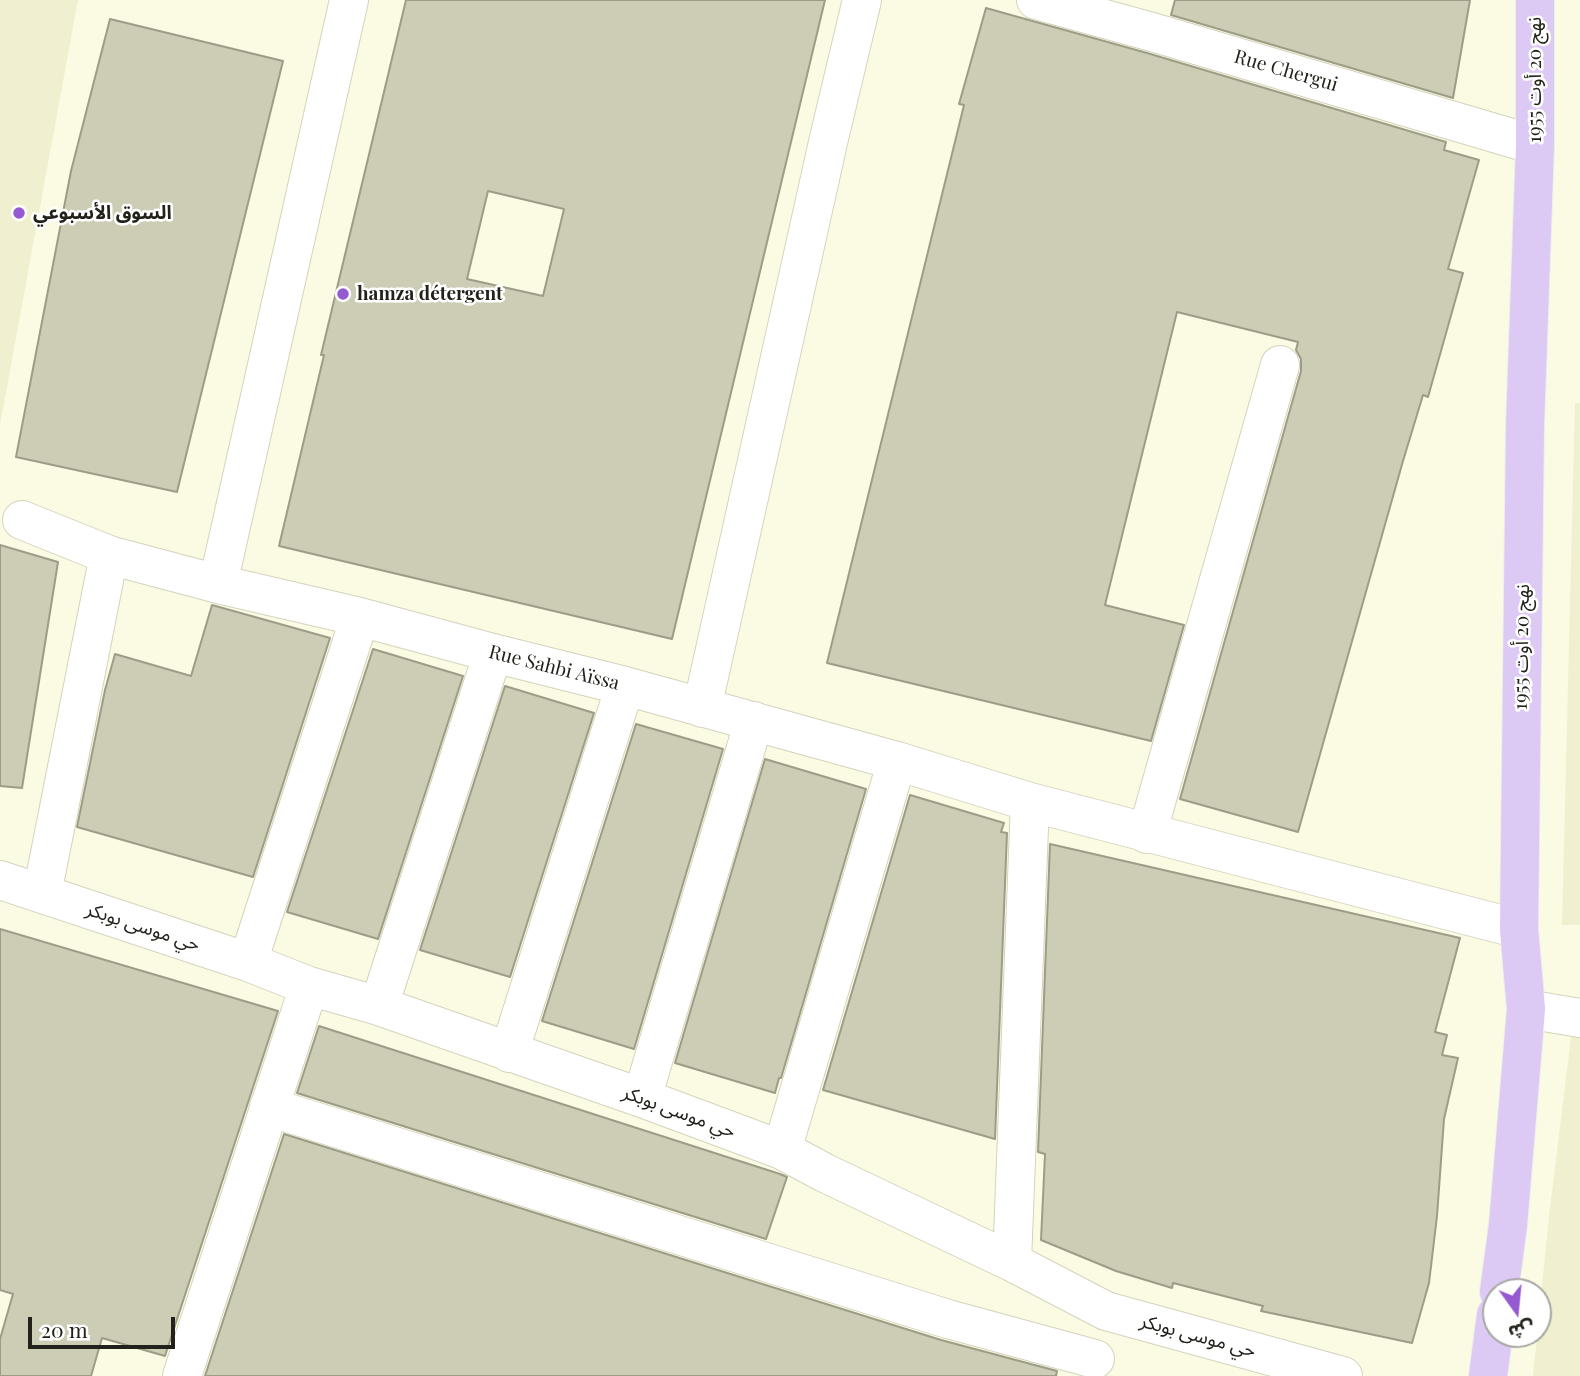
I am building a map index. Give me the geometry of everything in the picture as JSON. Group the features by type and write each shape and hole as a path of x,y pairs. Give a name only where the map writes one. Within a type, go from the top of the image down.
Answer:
{"main road":[{"name":"نهج 20 أوت 1955","path":"1501,1278 1508,1225 1525,1009 1519,929 1525,426 1535,145 1535,0"},
{"path":"1488,1376 1492,1348"}],"street":[{"path":"218,584 349,0"},
{"path":"702,708 862,0"},
{"name":"Rue Chergui","path":"1036,0 1535,145"},
{"path":"1147,834 1280,365"},
{"name":"Rue Sahbi Aïssa","path":"22,520 109,555 625,686 1147,834 1519,929"},
{"path":"42,894 109,555"},
{"path":"248,962 360,617"},
{"path":"379,1006 493,653"},
{"path":"509,1052 625,686"},
{"path":"642,1098 754,721"},
{"path":"782,1150 897,761"},
{"path":"1012,1262 1031,802"},
{"name":"حي موسى بوبكر","path":"0,880 248,962 309,986 379,1006 782,1150 1106,1311 1343,1376"},
{"path":"182,1376 309,986"},
{"path":"1525,1009 1580,1018"},
{"path":"270,1107 948,1319 1092,1368 1106,1311"}],"shaded area":[{"name":"السوق الأسبوعي","path":"0,0 78,0 0,425"},
{"path":"1575,403 1580,403 1580,925 1562,925"},
{"path":"1573,1021 1580,1022 1580,1376 1533,1376 1536,1348 1552,1348 1552,1278 1543,1278"}],"building":[{"path":"406,0 825,0 672,639 279,546 324,355 321,355","holes":["488,191 564,209 543,296 467,279"]},
{"path":"1175,0 1470,0 1453,98 1171,15"},
{"path":"986,8 1446,142 1444,150 1479,160 1448,269 1463,273 1428,397 1423,395 1403,461 1298,832 1180,799 1301,371 1301,359 1296,350 1298,342 1177,312 1105,605 1184,625 1151,741 827,663 964,105 959,104"},
{"path":"110,19 283,61 177,492 16,457 71,171"},
{"path":"0,545 58,562 22,788 0,786"},
{"path":"212,605 330,638 253,877 77,827 115,654 191,676"},
{"path":"373,649 463,676 378,939 287,912"},
{"path":"505,686 594,713 510,977 420,950"},
{"path":"636,724 723,749 634,1049 542,1021"},
{"path":"765,759 866,789 775,1093 675,1063"},
{"path":"910,795 1004,823 1001,832 1007,833 995,1139 823,1090"},
{"path":"1050,844 1460,938 1435,1032 1447,1035 1442,1055 1458,1058 1444,1119 1429,1283 1412,1343 1261,1311 1263,1306 1173,1283 1172,1288 1116,1271 1041,1240 1045,1154 1038,1152"},
{"path":"0,929 278,1011 165,1356 102,1338 91,1376 0,1376 0,1339 13,1294 0,1290"},
{"path":"319,1026 787,1177 766,1239 297,1093"},
{"path":"284,1134 941,1340 1057,1371 1056,1376 205,1376"}],"place":[{"name":"السوق الأسبوعي","path":"19,213"},
{"name":"hamza détergent","path":"343,294"}]}
